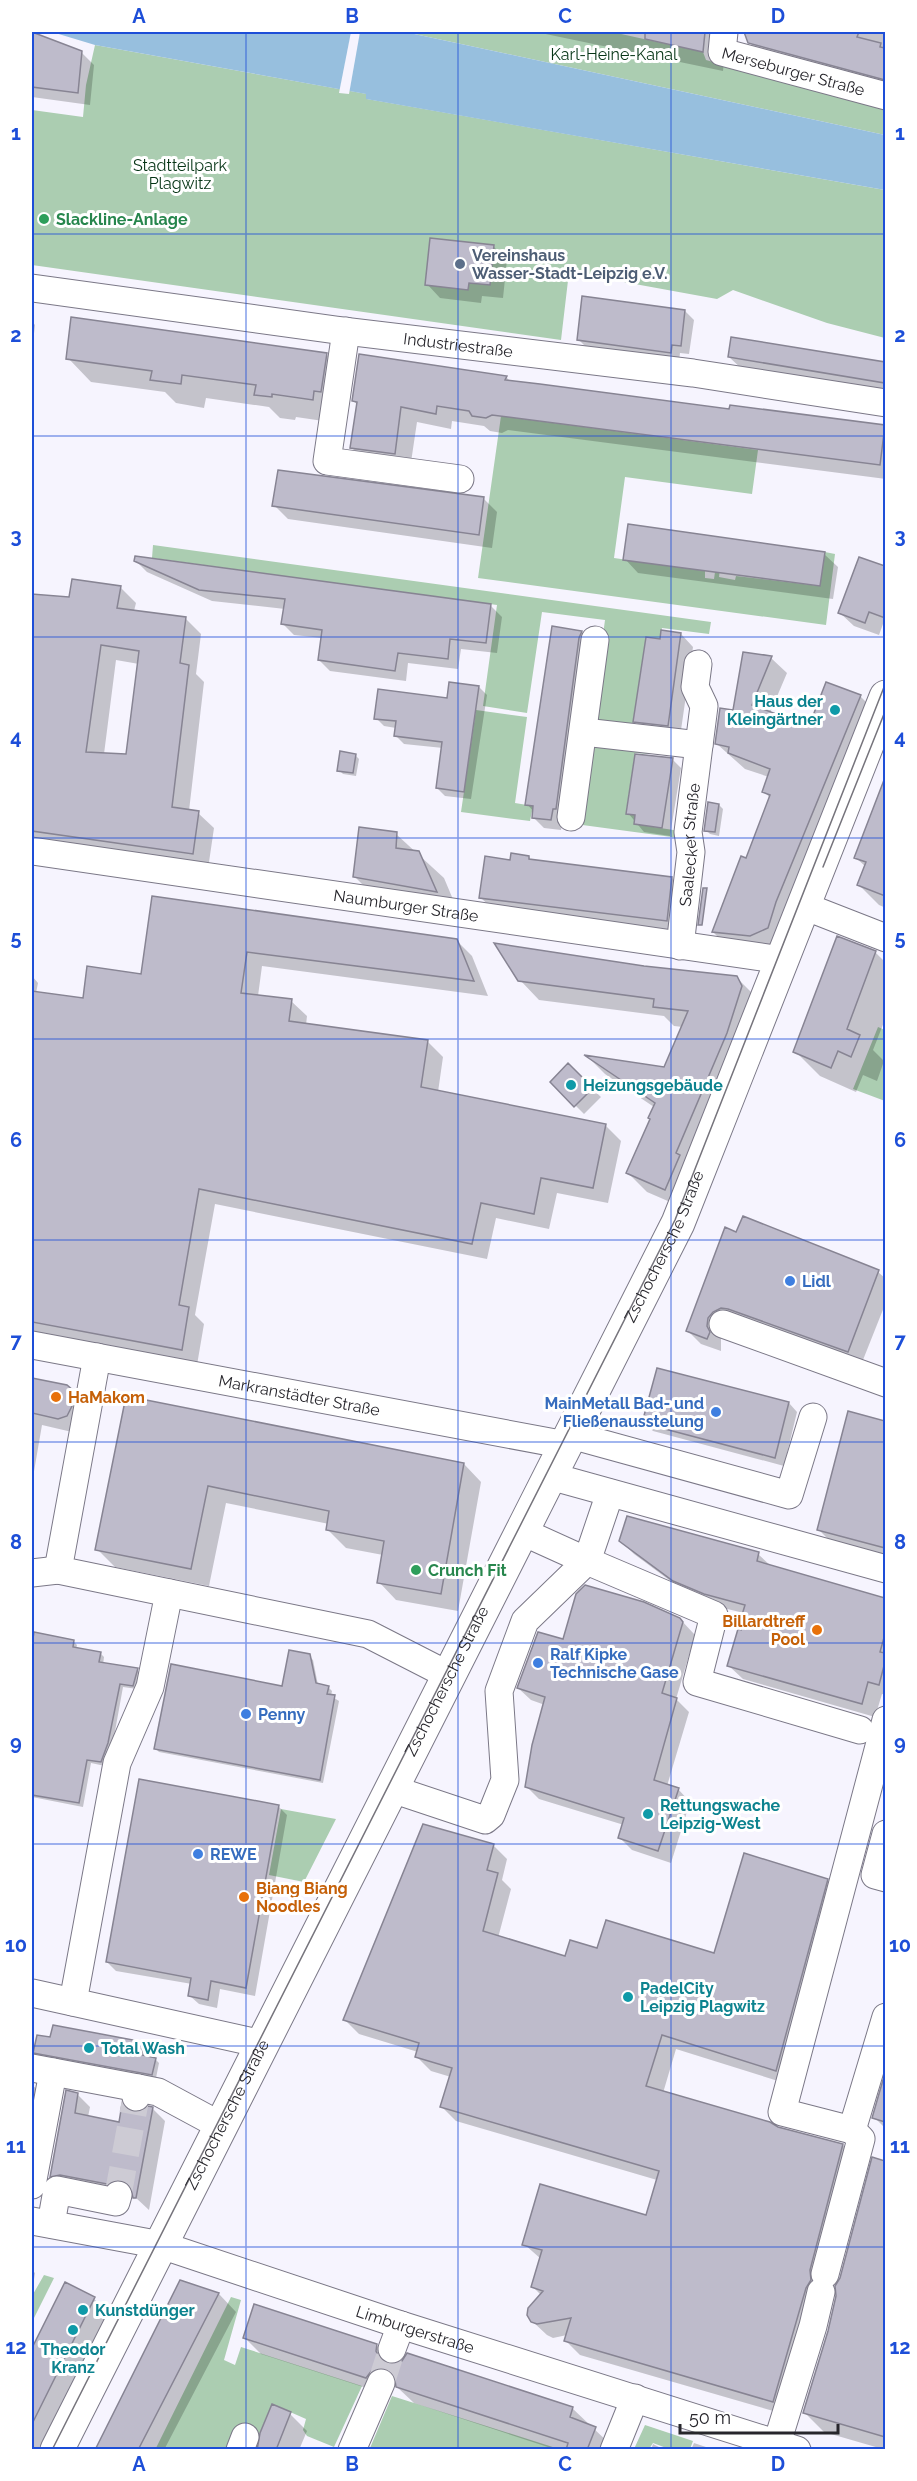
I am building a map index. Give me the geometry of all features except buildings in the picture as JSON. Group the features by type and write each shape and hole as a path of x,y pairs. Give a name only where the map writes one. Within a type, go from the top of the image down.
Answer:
{"main road":[{"name":"Zschochersche Straße","path":"57,2450 684,1210 804,906 878,740 885,697"}],"street":[{"name":"Merseburger Straße","path":"724,32 722,52 885,96"},
{"name":"Industriestraße","path":"32,288 346,332 693,373 885,403"},
{"path":"346,332 327,460 460,479"},
{"path":"571,816 595,640"},
{"name":"Saalecker Straße","path":"680,946 691,852 688,832 704,706 695,687 698,664"},
{"path":"584,732 699,745"},
{"name":"Naumburger Straße","path":"32,851 782,960"},
{"path":"804,906 885,938"},
{"path":"723,1324 885,1383"},
{"name":"Markranstädter Straße","path":"32,1345 568,1440 789,1495 813,1417"},
{"path":"58,1570 97,1357"},
{"path":"550,1476 885,1569"},
{"path":"392,1789 485,1820 491,1815 505,1780 499,1690 525,1621 587,1561 610,1493"},
{"path":"523,1532 714,1615 697,1683 860,1730"},
{"path":"32,1573 58,1570 368,1634 450,1676"},
{"path":"73,2002 117,1763 150,1687 169,1593"},
{"path":"787,2446 823,2283 861,2139 852,2130 782,2112 885,1720"},
{"path":"885,1834 875,1875 885,1878"},
{"path":"32,1994 262,2044"},
{"path":"852,2130 885,2017"},
{"path":"41,2222 42,2070 137,2093 158,2092 221,2126"},
{"path":"40,2187 116,2202 118,2194"},
{"name":"Limburgerstraße","path":"41,2222 161,2245 396,2337 635,2398 787,2446"},
{"path":"352,2450 381,2383"},
{"path":"614,2450 635,2398"}],"green space":[{"name":"Karl-Heine-Kanal","path":"405,32 612,32 703,52 706,60 885,109 885,135"},
{"name":"Stadtteilpark Plagwitz","path":"95,45 367,94 367,99 885,190 885,338 827,323 733,290 717,299 569,272 561,340 32,265 32,110 83,117 86,85"},
{"path":"501,416 758,450 752,494 625,477 614,558 705,571 705,578 714,579 717,558 721,558 719,577 735,580 736,576 820,586 825,552 835,554 826,625 478,578"},
{"path":"153,545 711,622 709,634 662,628 660,639 646,637 632,728 600,721 593,709 605,620 542,612 527,713 483,706 497,605 152,558"},
{"path":"476,710 527,717 515,803 533,806 530,821 461,812"},
{"path":"593,743 650,747 649,754 635,753 626,813 635,815 634,824 680,831 679,838 575,824"},
{"path":"878,1027 885,1030 885,1101 853,1089"},
{"path":"281,1809 336,1819 304,1882 269,1875"},
{"path":"44,2275 54,2278 32,2322 32,2296"},
{"path":"231,2297 241,2300 224,2360 235,2365 241,2347 362,2386 334,2447 307,2436 303,2430 306,2419 272,2404 257,2439 235,2449 155,2450"},
{"path":"392,2396 559,2449 370,2448"},
{"path":"645,2425 693,2441 690,2449 669,2449 653,2443 649,2449 634,2449"}],"water":[{"path":"52,32 405,32 885,135 885,190 366,99 366,94 95,45"}],"pier":[{"path":"351,32 360,32 349,94 339,93"}],"tunnel":[{"path":"118,2195 136,2097"},
{"path":"381,2383 392,2349"}],"tram line":[{"path":"52,2450 675,1220 886,682"},
{"path":"823,867 886,709"}],"place":[{"name":"Slackline-Anlage","path":"44,219"},
{"name":"Vereinshaus Wasser-Stadt-Leipzig e.V.","path":"460,264"},
{"name":"Haus der Kleingärtner","path":"835,710"},
{"name":"Heizungsgebäude","path":"571,1085"},
{"name":"Lidl","path":"790,1281"},
{"name":"HaMakom","path":"56,1397"},
{"name":"MainMetall Bad- und Fließenausstelung","path":"716,1412"},
{"name":"Crunch Fit","path":"416,1570"},
{"name":"Billardtreff Pool","path":"817,1630"},
{"name":"Ralf Kipke Technische Gase","path":"538,1663"},
{"name":"Penny","path":"246,1714"},
{"name":"Rettungswache Leipzig-West","path":"648,1814"},
{"name":"REWE","path":"198,1854"},
{"name":"Biang Biang Noodles","path":"244,1897"},
{"name":"PadelCity Leipzig Plagwitz","path":"628,1997"},
{"name":"Total Wash","path":"89,2048"},
{"name":"Kunstdünger","path":"83,2310"},
{"name":"Theodor Kranz","path":"73,2330"}]}
